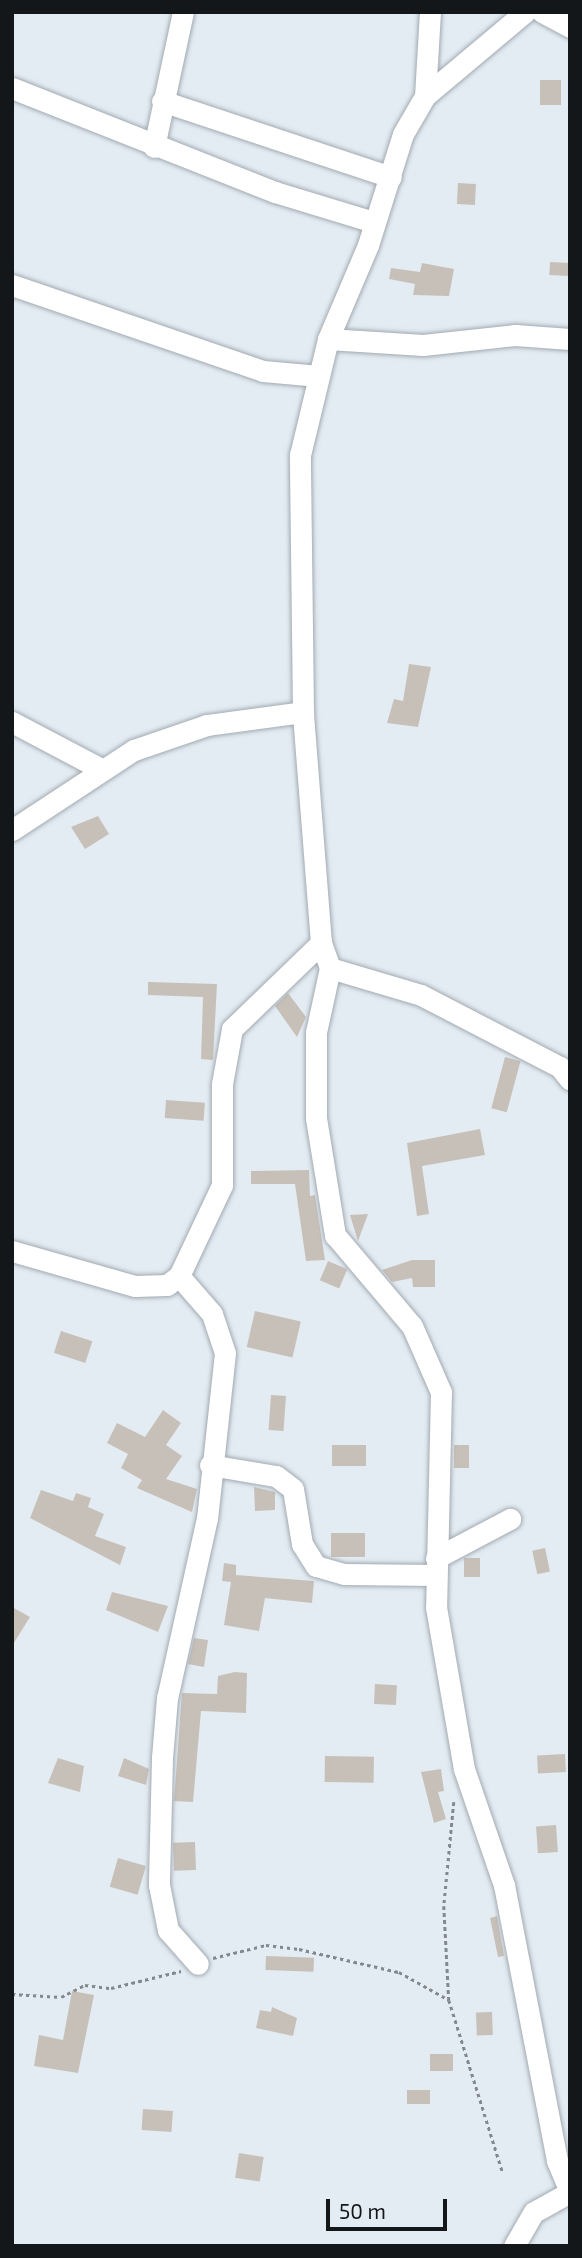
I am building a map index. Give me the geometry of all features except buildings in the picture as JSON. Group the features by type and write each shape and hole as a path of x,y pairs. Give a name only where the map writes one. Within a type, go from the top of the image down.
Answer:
{"street":[{"path":"154,147 183,12"},
{"path":"425,96 430,12"},
{"path":"514,2246 534,2213 570,2191 557,2161 503,1885 464,1769 436,1567 441,1392 412,1326 335,1235 328,1195 313,1070 330,968 321,943 303,712 300,455 328,339 391,177 403,134 425,96 525,12"},
{"path":"542,12 570,27"},
{"path":"12,88 154,147 374,222"},
{"path":"162,101 391,177"},
{"path":"12,285 262,371 319,376"},
{"path":"328,339 423,345 515,335 570,339"},
{"path":"12,830 101,769 134,750 207,725 303,712"},
{"path":"12,722 101,769"},
{"path":"12,1251 135,1286 167,1285 179,1276 222,1185 222,1083 232,1029 321,943"},
{"path":"330,968 421,996 566,1068"},
{"path":"179,1276 212,1314 224,1342 210,1465 207,1518 167,1698 159,1836 168,1930 198,1965"},
{"path":"210,1465 276,1476 293,1489 302,1544 316,1566 344,1574 436,1567 510,1519"}],"path":[{"path":"464,1769 454,1802 444,1906 449,2000 503,2174"},
{"path":"12,1994 61,1997 85,1985 111,1988 198,1965 239,1949 299,1949 399,1972 449,2000"}]}
